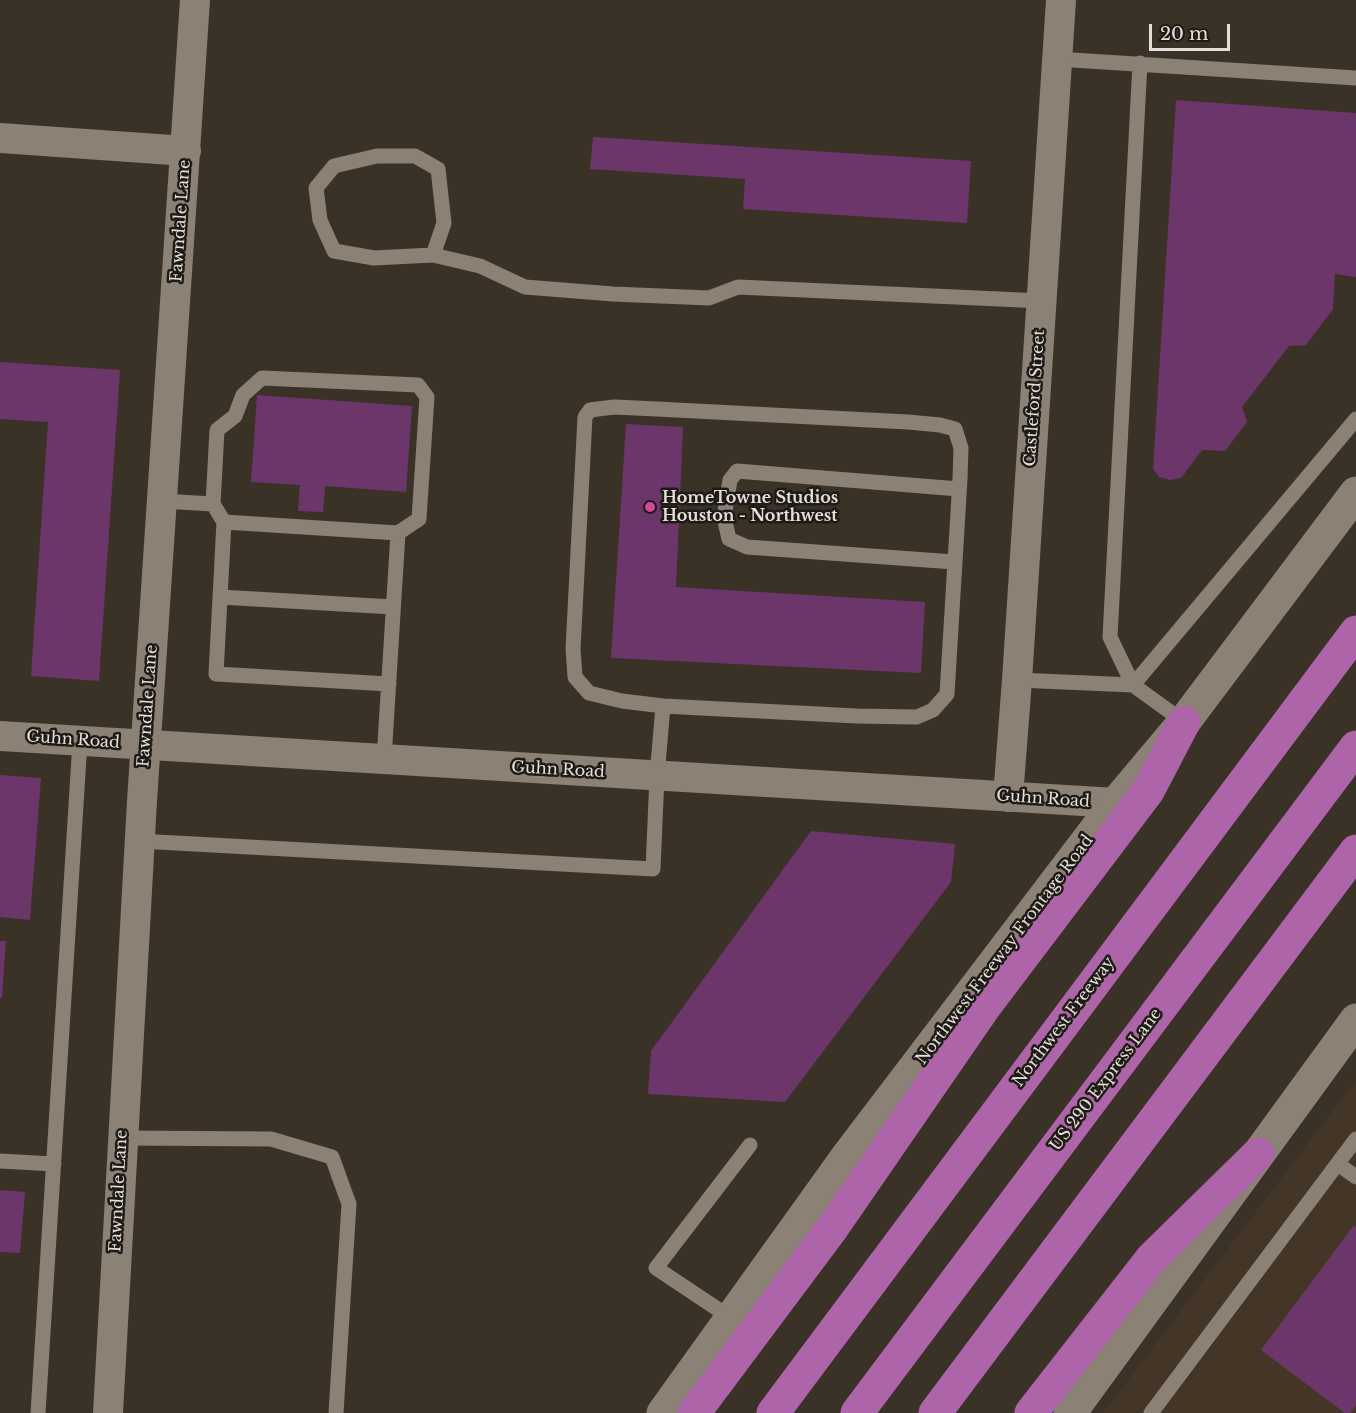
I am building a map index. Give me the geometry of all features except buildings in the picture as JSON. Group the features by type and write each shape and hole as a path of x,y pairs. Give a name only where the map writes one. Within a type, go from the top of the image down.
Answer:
{"highway":[{"name":"Northwest Freeway","path":"773,1413 1356,632"},
{"path":"694,1413 833,1227 986,1005 1148,791 1184,722"},
{"name":"US 290 Express Lane","path":"857,1413 1356,747"},
{"path":"935,1413 1356,851"},
{"path":"1031,1413 1152,1258 1258,1154"}],"main road":[{"name":"Northwest Freeway Frontage Road","path":"663,1413 846,1158 1116,803 1184,722 1356,494"},
{"path":"1070,1413 1356,1020"}],"street":[{"name":"Fawndale Lane","path":"108,1413 145,745 195,0"},
{"name":"Castleford Street","path":"1008,796 1061,0"},
{"path":"0,138 186,151"},
{"name":"Guhn Road","path":"0,736 1116,803"}],"lane":[{"path":"1057,59 1356,78"},
{"path":"1140,63 1110,637 1133,685 1184,722"},
{"path":"432,255 444,223 438,169 416,156 377,156 334,166 316,188 320,220 334,251 374,258 432,255 480,266 525,287 709,298 738,287 1042,301"},
{"path":"224,522 398,533 418,519 427,397 418,385 262,378 243,395 235,416 217,430 213,504 224,522 216,674 388,684"},
{"path":"614,407 940,425 955,429 961,448 954,562 947,694 933,710 917,717 663,706 622,701 589,693 575,677 573,649 585,417 590,410 614,407"},
{"path":"1133,685 1356,419"},
{"path":"954,562 747,547 729,539 724,517 730,480 737,471 959,489"},
{"path":"162,501 213,504"},
{"path":"384,759 398,533"},
{"path":"220,597 393,607"},
{"path":"1017,680 1133,685"},
{"path":"140,841 653,869 663,706"},
{"path":"38,1413 80,741"},
{"path":"122,1138 272,1139 332,1157 349,1204 336,1413"},
{"path":"1151,1413 1356,1139"},
{"path":"731,1318 656,1268 750,1145"},
{"path":"0,1161 54,1164"},
{"path":"1338,1164 1356,1177"}],"shaded area":[{"path":"1356,1080 1356,1413 1103,1413"}],"place":[{"name":"HomeTowne Studios Houston - Northwest","path":"650,507"}]}
